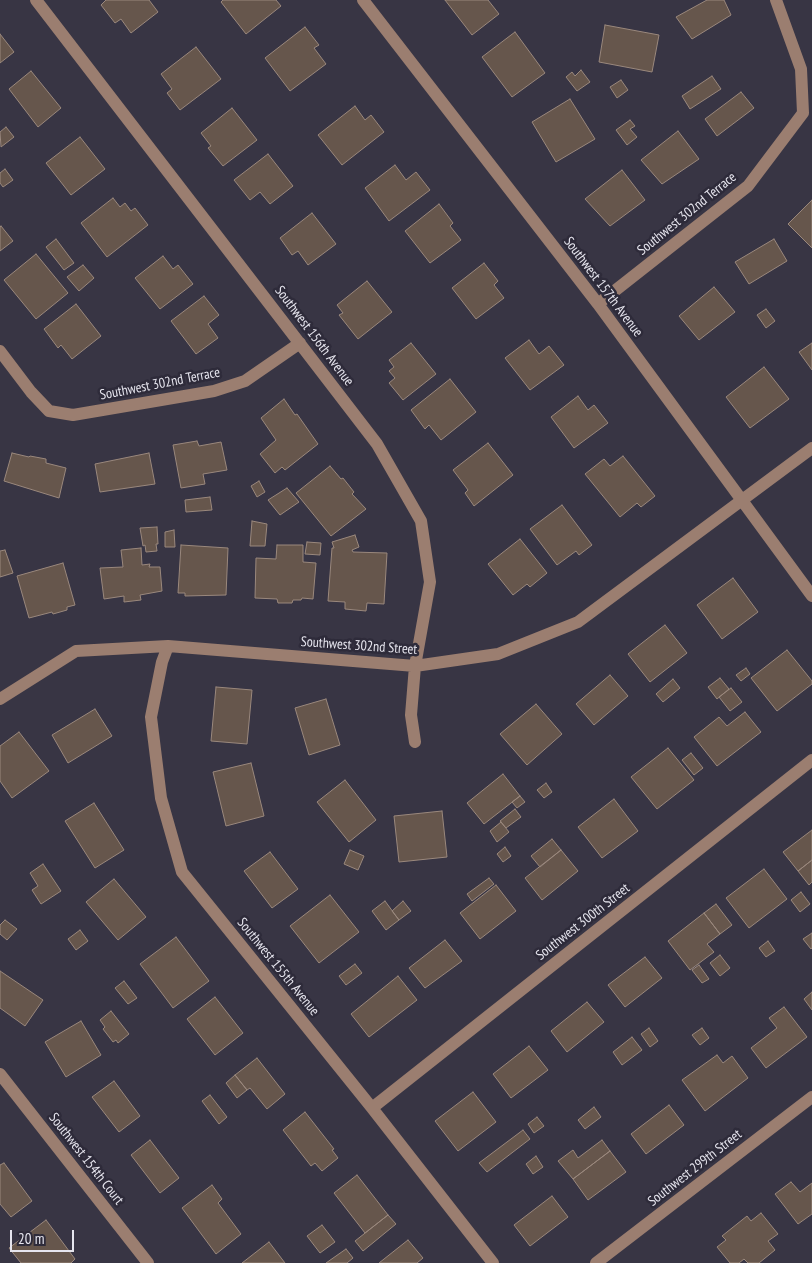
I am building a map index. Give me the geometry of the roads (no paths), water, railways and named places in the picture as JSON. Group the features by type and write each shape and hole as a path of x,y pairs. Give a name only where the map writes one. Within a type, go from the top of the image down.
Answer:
{"street":[{"name":"Southwest 156th Avenue","path":"36,0 377,444 421,521 430,582 415,666 411,715 415,742"},
{"name":"Southwest 157th Avenue","path":"363,0 598,304 812,596"},
{"name":"Southwest 302nd Terrace","path":"598,304 748,186 802,113 801,68 776,0"},
{"name":"Southwest 302nd Terrace","path":"0,351 31,392 49,411 73,415 214,391 246,381 300,343"},
{"name":"Southwest 302nd Street","path":"0,699 76,651 168,646 415,666 498,654 578,622 812,448"},
{"name":"Southwest 155th Avenue","path":"168,646 162,662 152,717 160,798 182,872 372,1108 493,1263"},
{"name":"Southwest 300th Street","path":"372,1108 812,760"},
{"name":"Southwest 154th Court","path":"0,1074 148,1263"},
{"name":"Southwest 299th Street","path":"596,1263 812,1097"}]}
